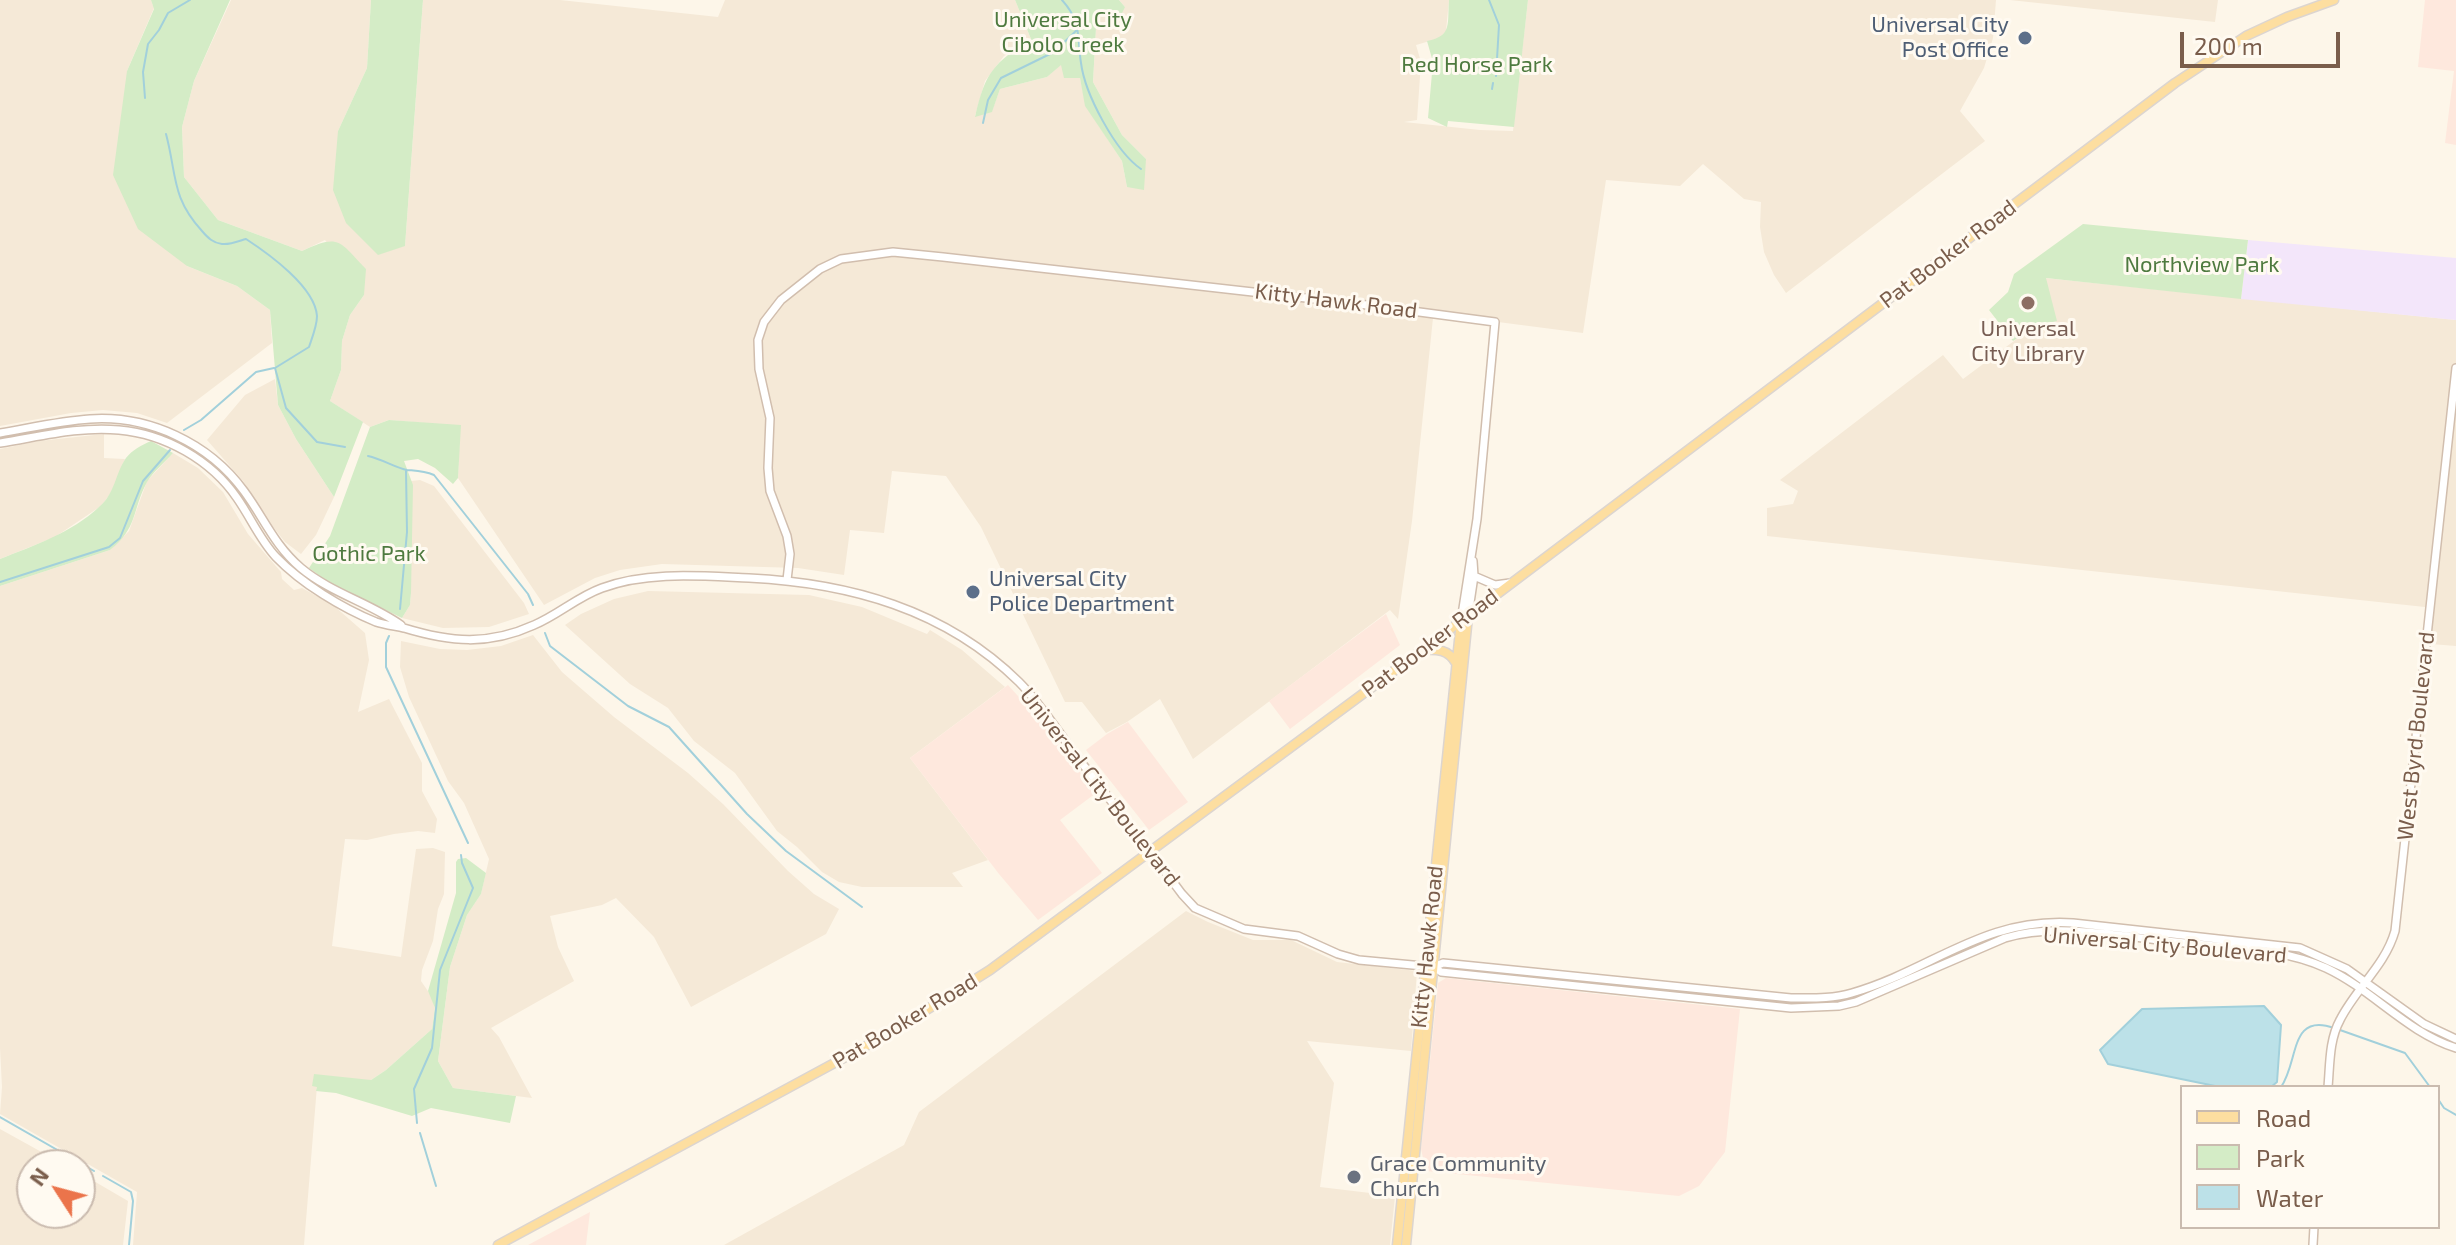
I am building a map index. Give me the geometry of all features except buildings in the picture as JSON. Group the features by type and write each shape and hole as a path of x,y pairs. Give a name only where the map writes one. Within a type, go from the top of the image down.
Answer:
{"main road":[{"name":"Pat Booker Road","path":"498,1245 888,1034 997,966 2213,56 2287,17 2334,0"},
{"name":"Kitty Hawk Road","path":"1454,723 1456,663 1464,618"},
{"name":"Kitty Hawk Road","path":"1397,1245 1464,618"},
{"path":"1421,650 1445,651 1453,656 1456,663"},
{"name":"Kitty Hawk Road","path":"1406,1245 1429,966"}],"street":[{"name":"Kitty Hawk Road","path":"787,580 790,554 787,536 770,491 770,418 757,353 758,340 764,322 781,300 820,269 841,259 893,252 1344,302 1495,322 1464,618"},
{"name":"West Byrd Boulevard","path":"2328,1085 2334,1032 2346,1009 2391,945 2395,931 2456,368"},
{"name":"Universal City Boulevard","path":"0,433 92,419 152,426 181,438 229,473 273,539 302,569 330,587 383,612 406,629"},
{"name":"Universal City Boulevard","path":"0,443 93,429 130,431 167,442 197,458 222,480 235,495 265,545 296,576 378,623 445,639 497,637 535,625 577,599 603,588 647,578 787,580 834,587 886,600 920,614 986,654 1022,685 1195,908 1244,929 1298,936 1359,960 1429,966 1443,963 1818,999 1853,993 2020,934 2082,928 2315,953 2347,969 2419,1032 2456,1048"},
{"name":"Kitty Hawk Road","path":"1464,618 1474,576 1473,555"},
{"path":"1474,576 1495,585 1510,583"},
{"name":"Universal City Boulevard","path":"2364,987 2424,1024 2456,1039"}],"shaded area":[{"path":"0,0 151,0 154,8 127,71 187,266 237,286 270,310 272,343 167,423 137,413 103,410 0,426"},
{"path":"231,0 371,0 367,68 338,131 405,246 423,0 560,0 718,17 725,0 1015,0 1031,39 1004,56 985,81 975,116 992,111 1000,89 1047,77 1061,64 1080,78 1086,106 1122,161 1127,187 1146,159 1122,135 1093,82 1097,10 1125,7 1119,0 1449,0 1446,31 1440,38 1416,45 1421,62 1417,120 1404,122 1513,131 1528,0 1996,0 1993,38 1984,68 1960,111 1985,141 1786,293 1764,252 1760,227 1761,202 1744,199 1703,164 1680,186 1606,180 1583,333 1359,304 1360,309 1433,318 1412,521 1398,619 1390,610 1193,759 1160,699 1106,733 1082,702 1065,702 981,527 946,476 892,471 884,533 850,530 844,575 798,568 662,564 620,570 595,578 544,605 458,478 460,426 389,420 370,427 330,401 341,370 342,341 350,315 364,295 325,240 302,251 218,220 184,177 182,127 194,81"},
{"path":"2010,0 2218,0 2215,22"},
{"path":"2425,0 2456,0 2456,145 2445,143 2454,71 2418,67"},
{"path":"2248,240 2456,258 2456,320 2241,299"},
{"path":"2045,278 2456,320 2456,646 2431,644 2434,608 1767,536 1767,508 1793,504 1798,491 1780,480 1943,355 1963,379 2026,332 2056,321"},
{"path":"275,379 278,405 334,497 316,535 301,554 285,542 243,481 207,440 245,395"},
{"path":"104,434 104,458 125,459 114,489 101,506 55,537 0,559 0,449"},
{"path":"173,453 198,468 223,492 248,534 281,572 282,579 294,590 302,588 333,605 365,633 369,660 358,712 389,699 422,763 422,791 437,819 435,833 418,831 367,840 345,839 332,946 401,957 416,849 433,848 445,852 444,894 421,981 432,997 435,1008 432,1029 371,1080 317,1086 304,1245 133,1245 137,1192 96,1169 96,1149 61,1149 0,1114 0,586 110,550 129,531 147,481"},
{"path":"420,480 434,486 524,603 529,614 489,627 443,628 402,618 410,605 411,593 411,481"},
{"path":"648,591 809,595 862,607 927,634 930,630 962,650 1005,687 910,758 988,860 952,873 963,887 862,887 839,882 822,872 777,831 735,773 694,741 668,708 630,684 565,625 614,599"},
{"path":"1386,614 1400,645 1290,729 1269,701"},
{"path":"533,635 562,672 614,717 688,773 788,871 814,894 839,909 826,934 691,1007 654,937 616,898 602,905 550,916 558,947 574,981 491,1028 532,1098 453,1088 438,1061 450,967 467,915 481,894 489,859 409,697 400,667 401,641 440,649 467,650 501,646"},
{"path":"1008,685 1096,793 1060,820 1102,873 1038,920 910,758"},
{"path":"1128,722 1188,802 1149,830 1086,750"},
{"path":"1186,911 1253,940 1291,940 1337,962 1417,971 1411,1051 1307,1041 1334,1083 1320,1187 1395,1196 1390,1245 724,1245 904,1145 919,1112"},
{"path":"1446,978 1740,1009 1725,1152 1699,1186 1679,1196 1426,1171 1421,1149 1438,983"},
{"path":"0,1129 36,1149 16,1149 16,1229 96,1229 96,1182 128,1201 123,1245 0,1245"},
{"path":"590,1212 586,1245 528,1245"}],"green space":[{"path":"151,0 230,0 194,81 182,127 184,177 218,220 302,251 332,241 344,246 366,269 364,295 350,315 342,341 341,370 330,401 363,422 334,497 278,405 270,310 237,286 187,266 138,229 113,175 127,71 154,9"},
{"path":"371,0 423,0 405,246 378,255 346,223 333,190 338,131 367,68"},
{"name":"Universal City Cibolo Creek","path":"1015,0 1119,0 1125,7 1122,13 1097,10 1093,82 1122,135 1146,159 1144,190 1127,187 1122,161 1085,106 1080,78 1064,78 1061,65 1047,77 1000,89 992,112 975,117 983,89 993,70 1031,39"},
{"name":"Red Horse Park","path":"1449,0 1528,0 1514,127 1448,121 1447,127 1428,118 1433,62 1427,41 1445,32"},
{"name":"Northview Park","path":"2083,224 2248,240 2241,299 2046,278 2057,321 2037,326 2013,341 1989,310 2008,292 2014,274"},
{"name":"Gothic Park","path":"389,420 461,425 458,478 453,484 435,468 418,459 404,461 413,485 411,593 410,605 402,618 328,582 309,568 330,536 370,427"},
{"path":"151,441 173,453 147,482 130,526 119,542 110,550 0,586 0,559 52,538 88,516 108,496 126,458"},
{"path":"466,858 486,873 481,894 467,915 450,967 438,1061 453,1088 516,1096 510,1123 431,1108 412,1116 336,1093 316,1091 317,1087 312,1086 314,1074 371,1080 432,1029 435,1008 428,991 456,893 456,862"}],"water":[{"path":"2264,1006 2281,1025 2277,1082 2273,1085 2210,1085 2108,1064 2100,1050 2142,1009"}],"waterway":[{"path":"145,98 143,72 148,44 168,13 190,0"},
{"path":"1062,0 1076,23 1084,76 1095,105 1121,149 1141,169"},
{"path":"1489,0 1499,25 1496,76"},
{"path":"983,123 988,100 1001,78 1054,52 1079,28"},
{"path":"1492,89 1493,83"},
{"path":"166,134 180,196 204,234 222,244 246,239 289,272 308,294 317,316 309,347 275,368 286,408 317,442 345,447"},
{"path":"184,430 201,420 256,372 274,368"},
{"path":"0,582 109,547 120,538 143,481 170,450"},
{"path":"368,456 403,469 434,475 528,594 533,605"},
{"path":"400,609 407,532 406,471"},
{"path":"545,633 550,646 628,706 669,727 747,814 786,851 862,907"},
{"path":"389,636 386,667 468,843"},
{"path":"417,1123 414,1089 432,1048 440,970 473,888 461,855"},
{"path":"2282,1085 2302,1033 2309,1027 2320,1025 2334,1028"},
{"path":"2340,1030 2405,1053 2429,1085"},
{"path":"2440,1102 2456,1115"},
{"path":"0,1117 56,1149"},
{"path":"420,1133 436,1186"},
{"path":"103,1176 131,1192 129,1245"}],"place":[{"name":"Universal City Post Office","path":"2025,38"},
{"name":"Universal City Library","path":"2028,303"},
{"name":"Universal City Police Department","path":"973,592"},
{"name":"Grace Community Church","path":"1354,1177"}]}
